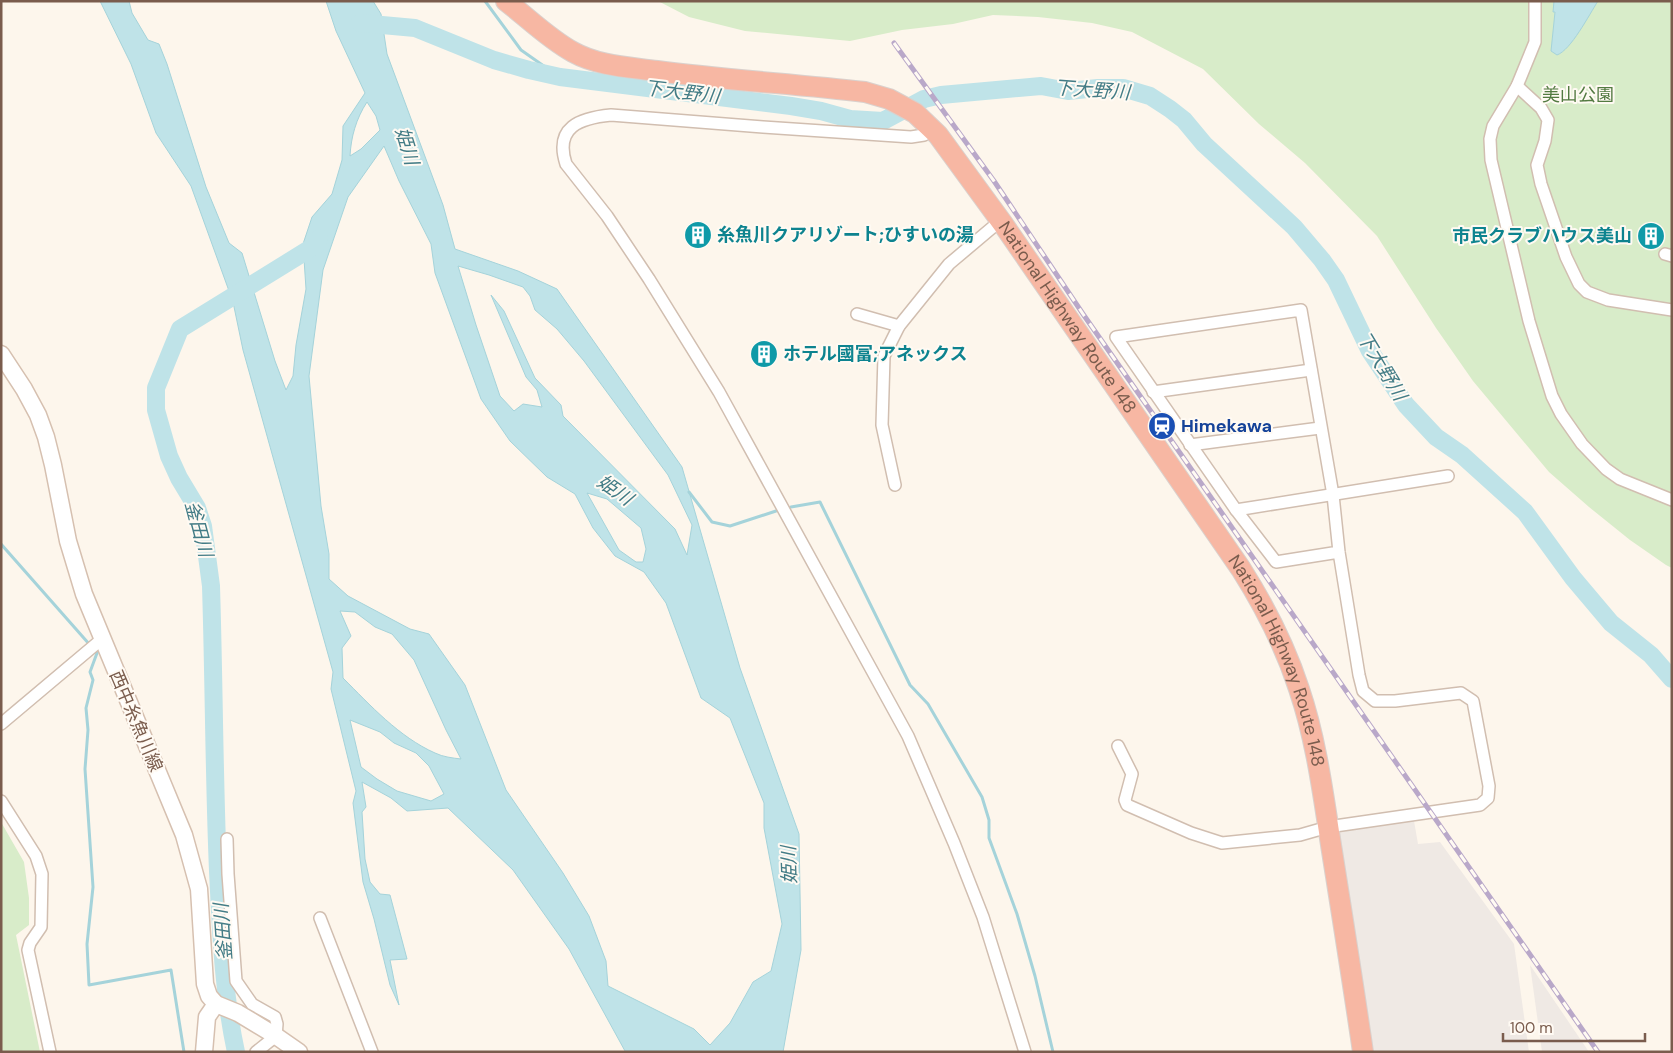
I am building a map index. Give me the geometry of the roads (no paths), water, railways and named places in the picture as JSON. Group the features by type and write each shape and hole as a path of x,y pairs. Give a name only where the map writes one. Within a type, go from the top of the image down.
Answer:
{"highway":[{"name":"National Highway Route 148","path":"506,1 555,40 574,52 609,64 707,78 865,92 907,108 931,128 1000,220 1241,569 1260,600 1289,661 1300,690 1312,734 1363,1052"}],"main road":[{"name":"西中糸魚川線","path":"1,354 24,389 38,415 46,436 68,541 84,594 184,835 199,889 205,984 209,996 216,1004"},
{"path":"204,1052 207,1018 216,1004 238,1013 298,1052"}],"street":[{"path":"1535,1 1535,42 1517,86 1493,126 1490,139 1491,160 1530,321 1552,396 1561,414 1582,444 1606,469 1620,479 1672,500"},
{"path":"1517,86 1541,108 1548,120 1545,141 1537,165 1541,184 1563,248 1579,284 1587,292 1608,300 1672,310"},
{"path":"931,128 924,135 911,136 754,127 611,115 591,117 572,126 563,143 563,155 566,164 607,216 649,279 719,392 908,736 983,917 1024,1052"},
{"path":"895,485 882,425 884,356 899,326 949,264 1000,220"},
{"path":"1118,746 1132,774 1125,800 1127,805 1191,833 1222,843 1300,835 1328,827 1480,805 1488,798 1489,786 1473,701 1461,693 1395,701 1375,701 1363,691 1339,552 1333,495 1301,310 1116,337 1236,510 1276,562 1339,552"},
{"path":"857,314 899,326"},
{"path":"1153,392 1311,370"},
{"path":"1190,445 1320,428"},
{"path":"1236,510 1448,476"},
{"path":"1,724 102,639"},
{"path":"1,801 36,856 42,874 41,926 30,943 28,950 50,1052"},
{"path":"227,838 236,981 252,1004 275,1018 277,1024 276,1036 256,1052"},
{"path":"320,918 372,1052"}],"water":[{"name":"姫川","path":"100,1 129,1 132,13 148,40 159,44 206,187 229,243 242,253 275,361 286,390 293,376 296,345 306,289 303,244 312,217 332,194 342,160 343,126 365,93 336,31 326,1 373,1 381,14 387,54 443,205 455,249 518,271 557,289 682,467 740,668 799,834 801,950 783,1052 625,1051 569,949 513,870 448,808 407,811 391,798 362,782 366,807 362,812 365,859 370,882 380,894 390,895 407,959 390,960 399,1005 390,985 363,882 353,803 356,791 331,689 333,672 243,350 233,302 191,186 156,133 131,64","holes":["367,102 376,116 380,130 361,149 350,156 355,128","384,146 399,181 431,244 435,273 481,399 510,441 547,477 575,494 593,528 615,556 644,572 666,603 701,698 730,718 764,803 764,828 782,924 771,971 753,982 730,1023 710,1045 694,1029 608,986 606,961 589,916 563,873 506,790 465,685 429,634 410,629 348,596 329,579 329,554 321,506 309,376 323,270 348,197","458,266 523,287 530,296 535,310 557,329 584,361 668,475 692,525 687,555 675,529 563,416 561,405 535,378 504,311 491,295 526,377 537,390 542,407 523,404 514,411 500,396","587,493 607,499 641,528 646,549 643,562 636,562 619,550","340,611 355,612 375,627 392,634 414,660 461,759 441,755 422,746 397,729 374,709 343,678 342,648 351,636","350,720 380,732 394,743 416,753 429,766 444,794 431,801 397,791 361,767"]},
{"path":"1554,1 1598,1 1574,39 1557,55 1551,51 1555,12 1553,12"}],"waterway":[{"path":"485,1 521,50 558,76"},
{"name":"下大野川","path":"360,23 415,28 494,60 560,77 791,106 821,111 850,119 883,121 924,99 941,95 1041,86 1068,91 1123,88 1150,96 1184,120 1204,144 1294,227 1336,280 1370,351 1406,405 1436,437 1462,455 1525,512 1573,578 1611,623 1651,655 1672,679"},
{"name":"釜田川","path":"236,1052 225,984 220,916 211,586 203,526 197,508 179,478 169,456 156,410 156,388 180,329 316,245 319,238"},
{"path":"689,492 712,522 730,526 776,511"},
{"path":"791,507 820,502 910,685 928,704 982,797 989,820 989,838 1017,914 1035,976 1053,1052"},
{"path":"1,544 90,645"},
{"path":"94,650 97,653 90,672 93,680 86,708 88,730 85,769 93,887 87,944 89,985 171,970 184,1052"}],"railway":[{"path":"894,43 994,181 1083,314 1598,1052"}],"place":[{"name":"糸魚川クアリゾート;ひすいの湯","path":"698,235"},
{"name":"市民クラブハウス美山","path":"1651,236"},
{"name":"ホテル國富;アネックス","path":"764,354"},
{"name":"Himekawa","path":"1162,426"}],"park label":[{"name":"美山公園","path":"1578,95"}]}
